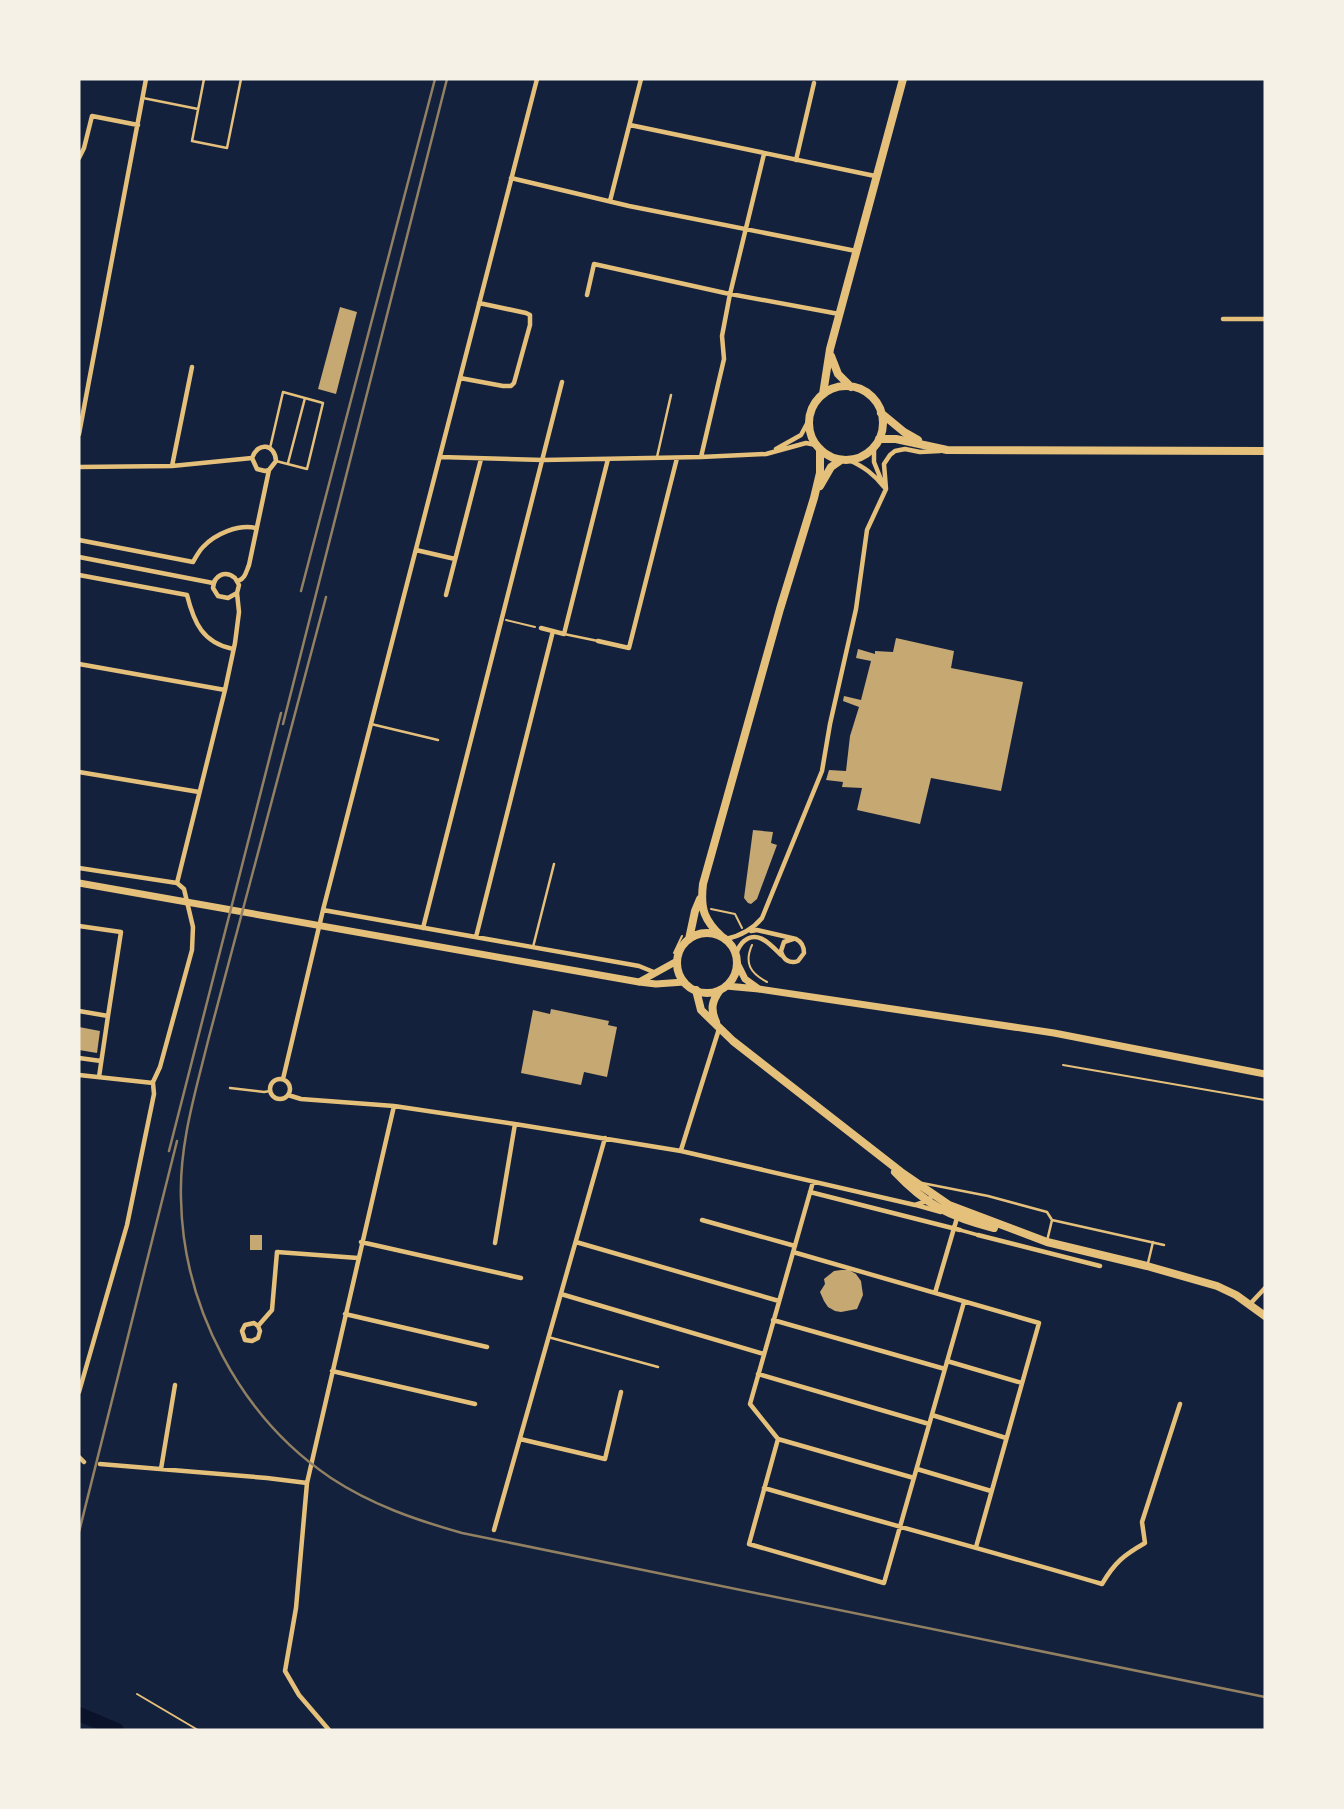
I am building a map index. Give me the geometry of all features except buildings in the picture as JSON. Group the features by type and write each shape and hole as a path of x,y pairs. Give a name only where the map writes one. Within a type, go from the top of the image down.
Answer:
{"main road":[{"path":"823,394 830,349 903,79"},
{"path":"814,498 831,467 867,453 877,443 882,430 878,404 843,379 835,369 830,349"},
{"path":"845,460 826,454 818,447 809,420 815,404 823,394 834,389 851,387"},
{"path":"881,413 904,432 927,445"},
{"path":"877,443 897,439 947,450 1265,451"},
{"path":"639,982 657,973 676,957 688,934 701,896 780,609 814,498 820,473 818,447"},
{"path":"79,883 620,979 656,984 684,982"},
{"path":"701,896 703,910 710,926 731,945 745,979 759,989"},
{"path":"688,934 705,933 724,938"},
{"path":"676,957 684,982 696,990 712,992 723,988 759,989 1061,1035 1264,1073"},
{"path":"719,1028 712,1009 713,999 734,975 737,961"},
{"path":"696,990 701,1010 733,1041 878,1153 947,1214 1217,1286 1250,1304 1265,1316"},
{"path":"930,1198 1031,1237"}],"street":[{"path":"79,434 146,79"},
{"path":"283,1079 323,910 537,79"},
{"path":"610,201 641,79"},
{"path":"796,160 814,83"},
{"path":"79,158 92,116 138,125"},
{"path":"630,125 877,177"},
{"path":"701,457 724,359 722,335 730,294 764,153"},
{"path":"512,178 745,230 856,251"},
{"path":"587,295 594,264 839,315"},
{"path":"460,378 511,386 530,325 530,315 527,313 479,303"},
{"path":"1223,319 1265,319"},
{"path":"172,466 192,367"},
{"path":"423,928 562,382"},
{"path":"766,454 801,435 809,420"},
{"path":"440,457 543,460 677,458 766,454 806,443 818,447"},
{"path":"877,443 874,462 886,489"},
{"path":"238,581 246,574 269,470 276,461 275,453 270,448 262,447 255,451 252,458 257,468 269,470"},
{"path":"746,932 762,918 822,771 856,609 867,530 886,489 884,464 895,451 947,450"},
{"path":"79,467 172,466 252,458"},
{"path":"598,641 629,648 677,458"},
{"path":"446,595 481,459"},
{"path":"541,628 564,634 608,459"},
{"path":"845,460 862,466 886,489"},
{"path":"79,540 194,562 201,548 215,537 232,530 256,528"},
{"path":"416,550 455,559"},
{"path":"79,557 214,584"},
{"path":"177,883 225,690 239,612 238,581 233,575 226,573 219,576 214,584 215,593 223,598 231,598 237,593"},
{"path":"79,575 187,595 196,622 207,638 233,649"},
{"path":"476,937 554,631"},
{"path":"79,664 225,690"},
{"path":"79,772 199,792"},
{"path":"79,868 177,883 184,889 193,927 192,950 160,1067 153,1083 154,1094 127,1225 79,1392"},
{"path":"323,910 639,966 657,973"},
{"path":"762,918 762,927 768,932"},
{"path":"79,926 121,932 99,1077"},
{"path":"724,938 757,930 793,939 802,943 804,949 803,956 795,962 788,961 766,940 748,938 736,953 737,961"},
{"path":"783,957 782,945 793,939"},
{"path":"79,1012 108,1016"},
{"path":"681,1151 719,1028"},
{"path":"79,1058 101,1061"},
{"path":"79,1076 153,1083"},
{"path":"283,1079 273,1081 270,1091 276,1099 288,1096 394,1106 681,1151 947,1214"},
{"path":"283,1079 290,1086 288,1096"},
{"path":"329,1730 299,1695 285,1671 296,1608 307,1483 394,1106"},
{"path":"495,1243 515,1124"},
{"path":"494,1530 605,1138"},
{"path":"813,1181 750,1404 778,1439 914,1478"},
{"path":"911,1183 912,1205"},
{"path":"810,1192 1100,1266"},
{"path":"912,1205 930,1198"},
{"path":"935,1293 957,1218"},
{"path":"702,1220 794,1246"},
{"path":"361,1242 521,1278"},
{"path":"576,1242 779,1301"},
{"path":"1044,1252 1047,1242"},
{"path":"258,1326 272,1310 277,1252 358,1258"},
{"path":"793,1252 1039,1323 976,1547"},
{"path":"1250,1304 1265,1289"},
{"path":"561,1294 764,1354"},
{"path":"778,1439 749,1544 884,1583 964,1301"},
{"path":"345,1314 487,1347"},
{"path":"774,1320 945,1369"},
{"path":"245,1325 258,1326 258,1338 252,1342 245,1340 242,1331 245,1325"},
{"path":"947,1361 1022,1383"},
{"path":"332,1371 475,1404"},
{"path":"758,1374 929,1424"},
{"path":"161,1469 175,1385"},
{"path":"520,1439 605,1459 621,1392"},
{"path":"764,1488 1102,1584 1122,1556 1145,1543 1142,1522 1180,1404"},
{"path":"932,1415 1006,1438"},
{"path":"79,1457 81,1463"},
{"path":"100,1464 307,1483"},
{"path":"917,1469 991,1491"}],"lane":[{"path":"204,79 192,141 228,148 241,79"},
{"path":"143,98 198,108"},
{"path":"270,448 283,392 323,404 307,469 276,461"},
{"path":"657,458 671,395"},
{"path":"288,464 305,398"},
{"path":"564,634 598,641"},
{"path":"371,724 438,740"},
{"path":"533,947 554,864"},
{"path":"230,1088 270,1091"},
{"path":"911,1183 988,1196 1046,1212 1052,1220 1164,1245"},
{"path":"1047,1242 1052,1220"},
{"path":"1147,1266 1153,1242"},
{"path":"548,1338 659,1367"}],"path":[{"path":"502,620 541,628"},
{"path":"709,909 735,914 746,932"},
{"path":"676,957 680,939 688,934"},
{"path":"748,938 752,946 748,954 749,966 756,976 766,982"},
{"path":"1063,1065 1265,1100"},
{"path":"137,1694 198,1730"}],"waterway":[{"path":"79,1714 117,1730"}],"railway":[{"path":"301,591 435,79"},
{"path":"283,724 447,79"},
{"path":"326,597 189,1117 181,1178 184,1239 192,1280 205,1319 244,1391 269,1424 299,1453 347,1488 395,1511 462,1533 1265,1697"},
{"path":"169,1151 281,713"},
{"path":"79,1532 177,1141"}]}
